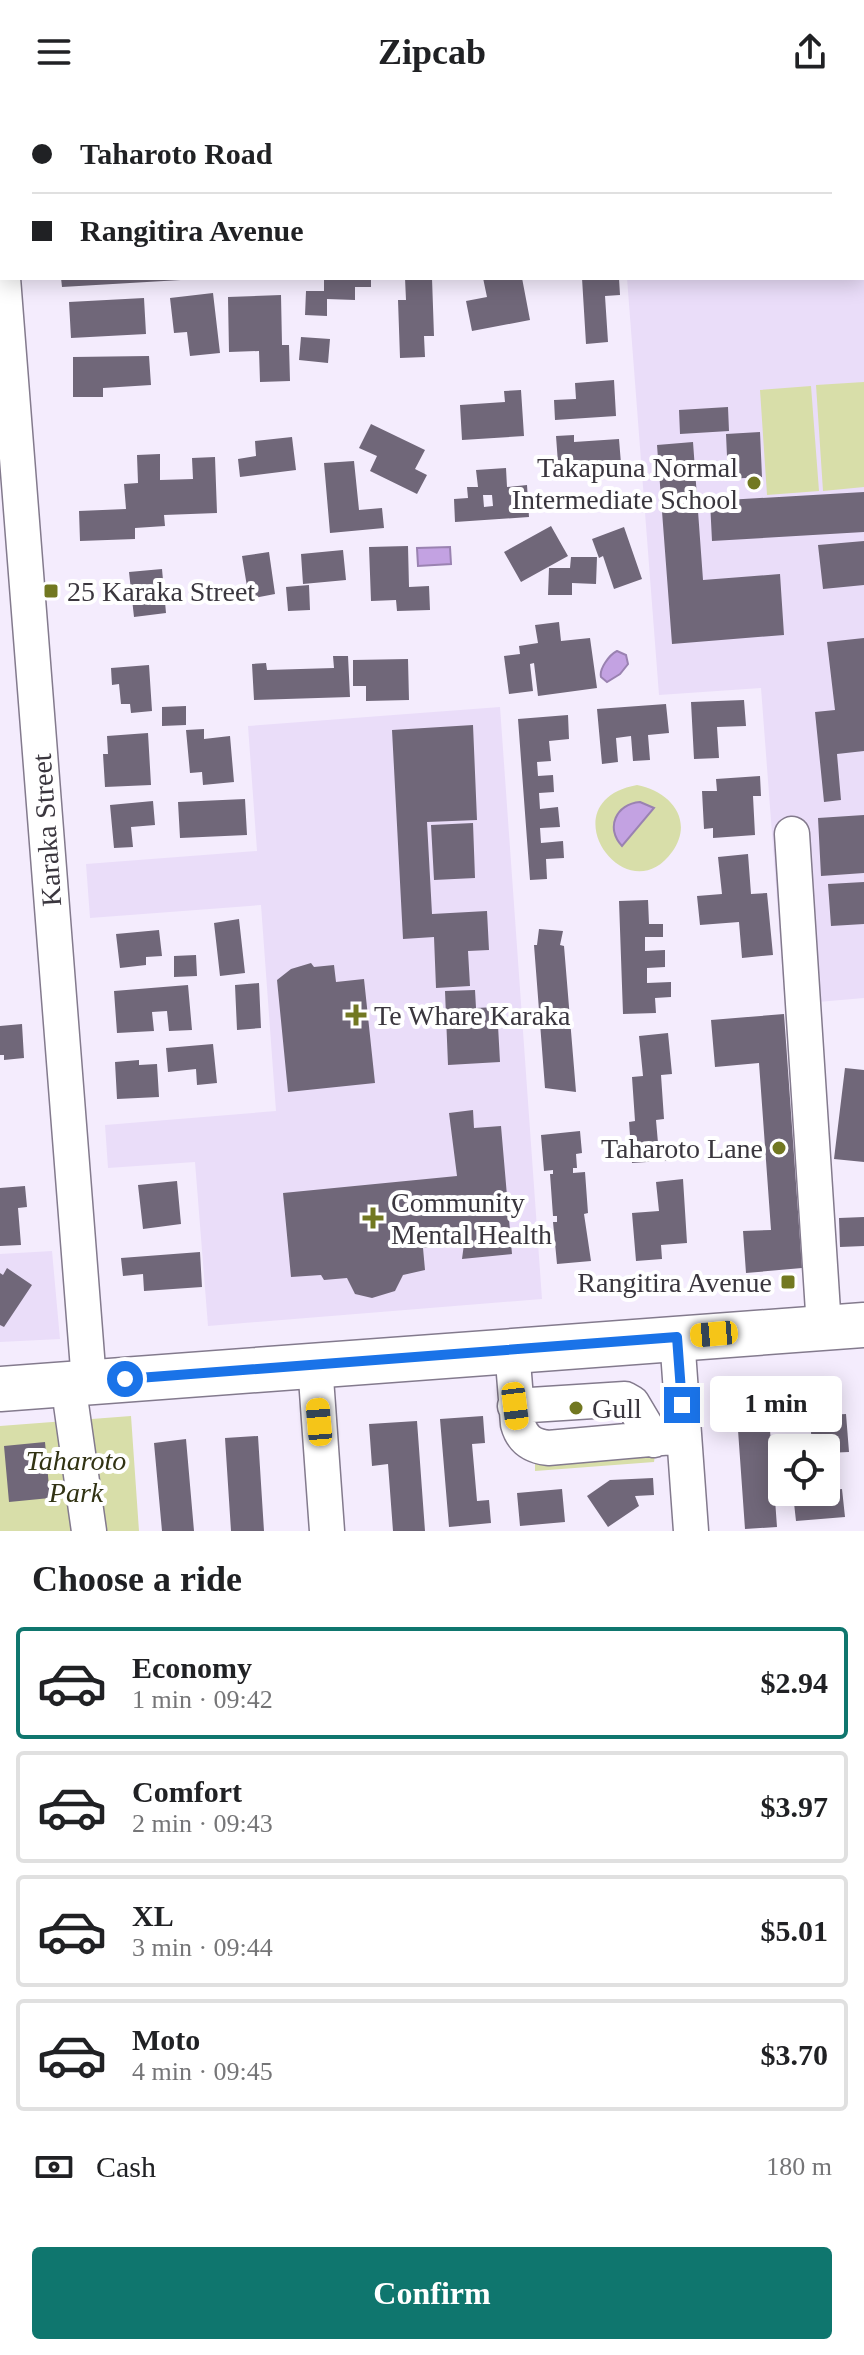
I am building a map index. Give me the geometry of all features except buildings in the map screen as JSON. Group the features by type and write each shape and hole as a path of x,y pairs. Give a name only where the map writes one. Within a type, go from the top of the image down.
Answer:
{"main road":[{"path":"0,1389 844,1326"}],"street":[{"name":"Karaka Street","path":"3,280 78,1383 82,1530"},
{"path":"792,834 844,1326"},
{"path":"627,1442 677,1337"},
{"path":"512,1349 558,1403 627,1442 691,1531"},
{"path":"315,1364 327,1531"},
{"path":"622,1399 630,1402 627,1442 548,1448 530,1442 519,1430 558,1403 622,1399"}],"shaded area":[{"name":"Takapuna Normal Intermediate School","path":"627,280 864,280 864,998 818,1002 805,1270 761,688 659,695"},
{"path":"450,547 451,564 418,566 417,548"},
{"path":"617,651 626,655 628,664 607,682 601,677 602,670"},
{"name":"Te Whare Karaka","path":"500,707 542,1299 208,1326 195,1162 108,1168 105,1125 276,1111 261,905 90,918 86,864 257,851 248,726"},
{"path":"640,802 654,808 622,846 614,832 616,818 625,807"},
{"path":"52,1251 60,1339 0,1342 0,1254"}],"green space":[{"path":"864,382 864,487 823,491 816,385"},
{"path":"811,386 819,491 767,495 760,390"},
{"path":"637,785 669,800 680,818 681,829 672,852 654,868 634,871 617,863 603,849 596,831 598,812 610,795"},
{"name":"Taharoto Park","path":"131,1416 139,1531 0,1531 0,1426"},
{"path":"655,1455 654,1462 535,1471 535,1460"}],"place":[{"name":"Takapuna Normal Intermediate School","path":"754,483"},
{"name":"25 Karaka Street","path":"51,591"},
{"name":"Te Whare Karaka","path":"356,1015"},
{"name":"Taharoto Lane","path":"779,1148"},
{"name":"Community Mental Health","path":"373,1218"},
{"name":"Rangitira Avenue","path":"788,1282"},
{"name":"Gull","path":"576,1408"}],"route":[{"path":"125,1379 677,1337 682,1405"}]}
